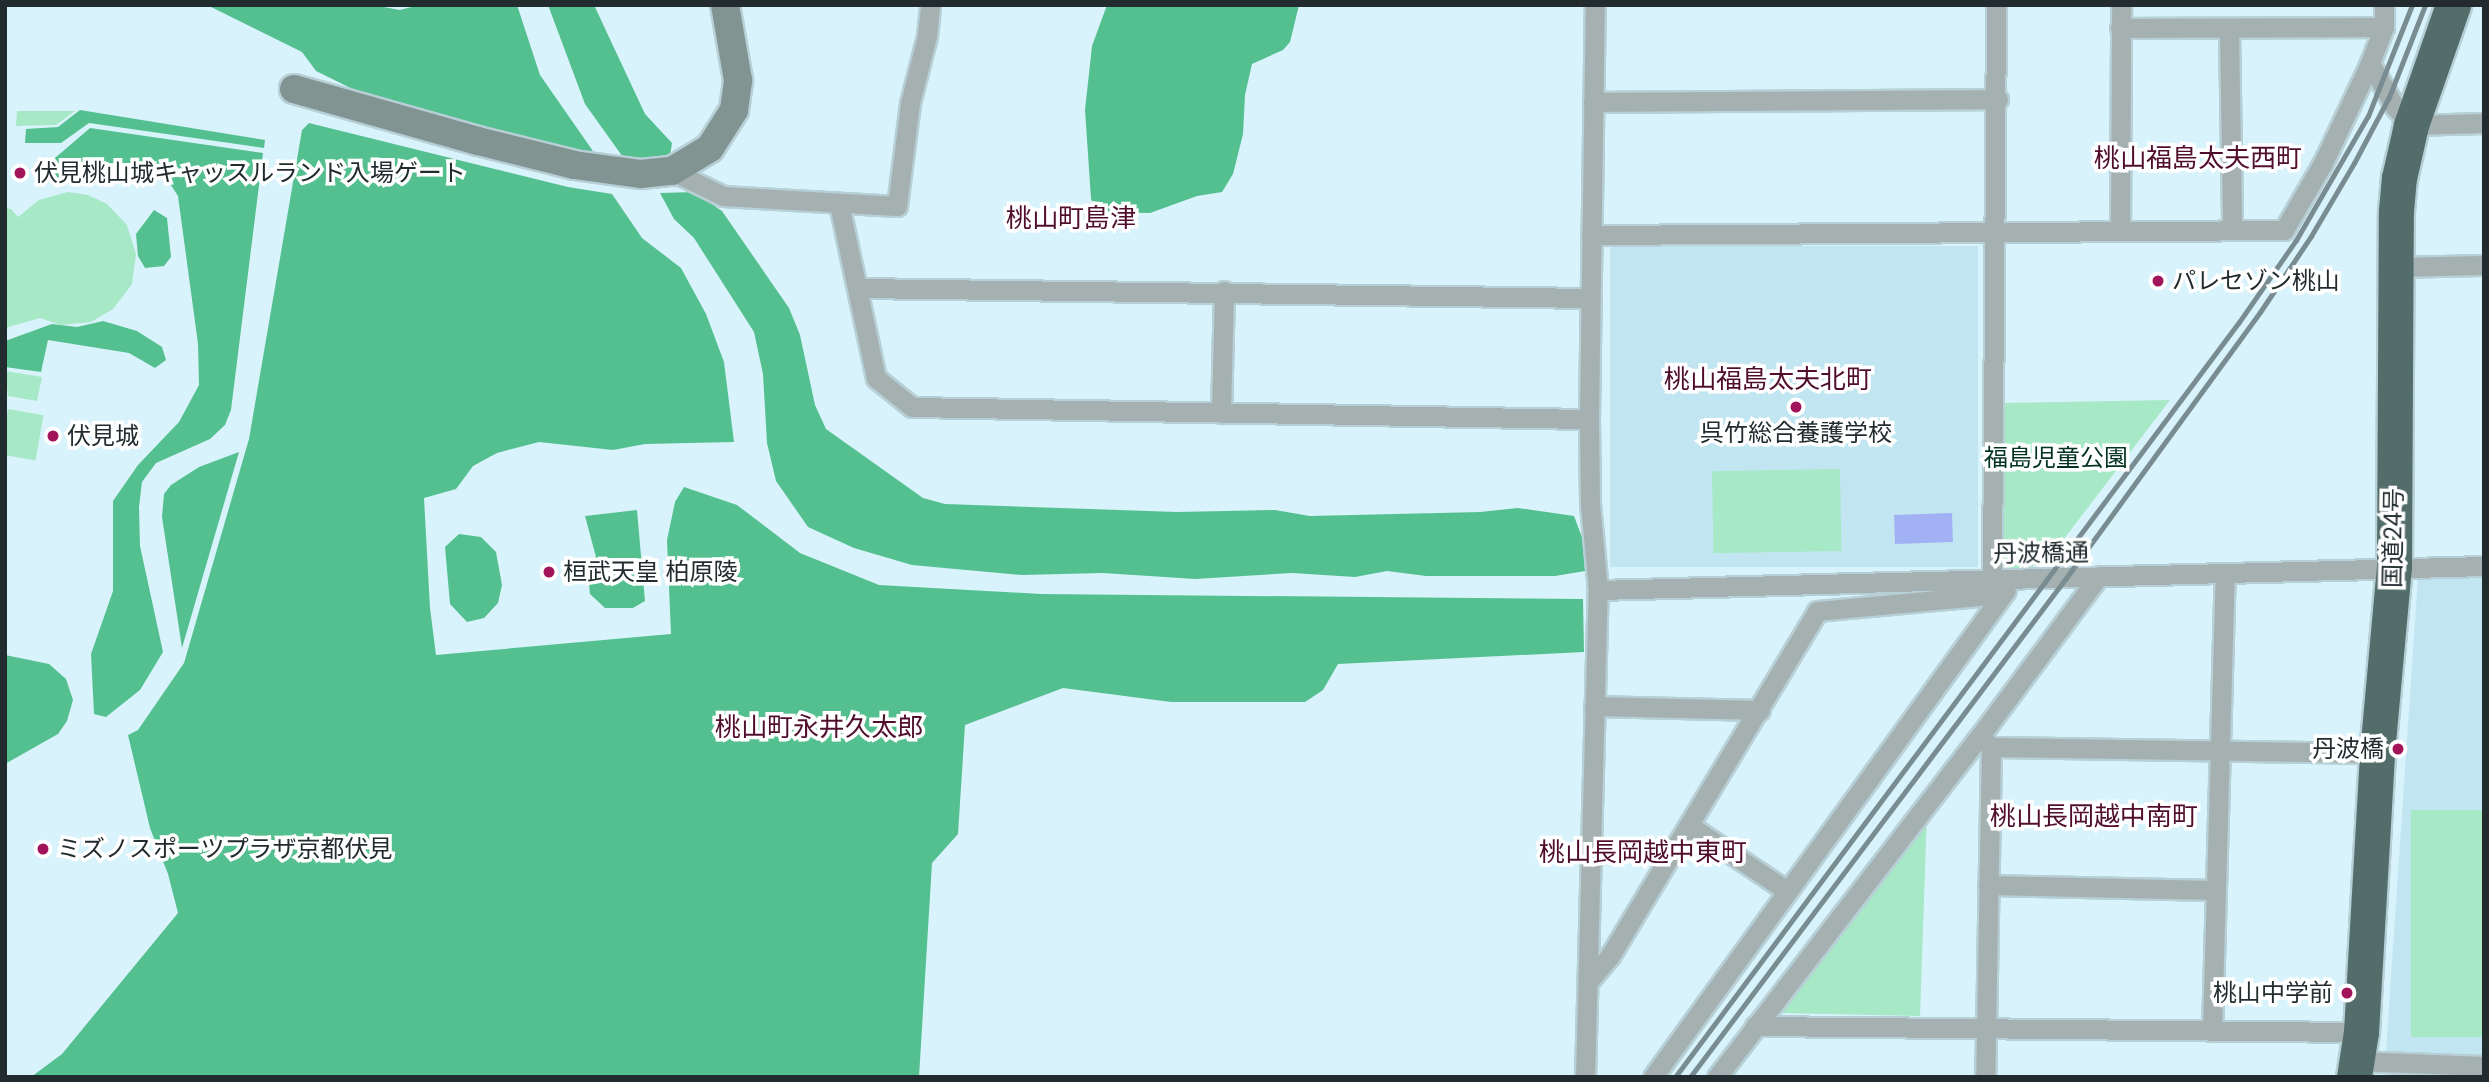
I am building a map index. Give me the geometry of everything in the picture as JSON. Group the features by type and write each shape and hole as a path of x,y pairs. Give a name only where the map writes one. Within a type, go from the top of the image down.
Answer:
{"highway":[{"name":"国道24号","path":"2357,1057 2377,754 2395,567 2395,267 2399,178 2411,125 2453,5"}],"street":[{"path":"294,89 478,141 575,165 641,174 672,171 710,148 724,130 734,110 738,80 725,5"},
{"path":"672,171 723,196 897,206 910,103 927,36 930,5"},
{"path":"1585,1077 1598,590 1590,503 1589,419 1595,5"},
{"path":"1653,1077 1787,891 1997,586 1996,5"},
{"path":"2120,5 2120,230"},
{"path":"1591,235 2284,230 2323,163 2370,64 2384,27 2384,5"},
{"path":"2120,28 2384,27"},
{"path":"2229,28 2232,230"},
{"path":"2370,64 2395,107 2411,125 2484,123"},
{"path":"1593,102 1998,99"},
{"path":"839,204 876,378 912,407 1589,419"},
{"path":"2395,267 2484,265"},
{"path":"857,288 1590,298"},
{"path":"1221,413 1224,291"},
{"name":"丹波橋通","path":"1598,590 1997,586 2015,578 2484,566"},
{"path":"2212,1031 2225,574"},
{"path":"1717,1077 1755,1026 1986,742 2098,577"},
{"path":"1588,982 1610,956 1817,611 1997,586"},
{"path":"1594,706 1760,710"},
{"path":"1986,742 2377,754"},
{"path":"1985,1077 1989,885 1986,742"},
{"path":"1690,825 1787,891"},
{"path":"1989,885 2215,890"},
{"path":"1755,1026 2212,1031 2357,1057 2484,1066"}],"shaded area":[{"name":"呉竹総合養護学校","path":"1610,246 1978,246 1978,567 1610,567"},
{"path":"2484,575 2484,1055 2386,1051 2418,577"}],"green space":[{"path":"207,5 373,5 400,10 419,5 517,5 540,75 595,154 565,152 377,101 316,71 302,52"},
{"path":"548,5 594,5 645,114 672,143 670,156 625,160 585,104"},
{"path":"1107,5 1299,5 1290,42 1283,50 1252,64 1245,95 1243,134 1233,174 1222,192 1197,196 1150,213 1098,212 1091,199 1085,110 1092,46"},
{"path":"80,110 265,140 264,148 89,123 61,143 25,143 26,129 58,127"},
{"path":"17,111 75,111 56,125 16,126"},
{"path":"309,123 568,187 612,194 642,238 681,268 706,314 724,362 734,442 645,444 613,450 539,442 497,453 473,466 456,489 424,498 430,608 436,655 671,634 667,540 675,502 684,487 737,505 800,553 879,585 1041,594 1583,599 1584,652 1338,664 1323,690 1305,702 1171,702 1063,688 965,725 958,834 932,863 919,1077 31,1077 62,1054 178,913 168,874 150,828 128,735 138,730 184,663 249,439 302,130"},
{"path":"90,128 263,153 231,410 225,425 210,439 156,463 142,482 139,507 140,546 163,652 140,690 106,717 94,714 91,654 113,591 113,501 138,465 179,422 199,385 198,344 178,196 165,176 146,168 97,163 81,165 71,176 40,182 40,161 55,158"},
{"path":"68,192 88,195 107,204 127,225 136,254 132,284 113,309 91,322 61,325 40,318 5,328 5,208 11,209 18,217 39,200"},
{"path":"694,192 722,211 789,308 800,335 815,405 826,429 923,498 945,504 1177,512 1275,510 1310,516 1480,512 1518,508 1574,516 1583,540 1585,571 1555,576 1426,576 1387,571 1355,577 1292,573 1195,579 1103,573 1022,575 912,565 854,548 808,527 776,481 767,443 763,374 754,332 694,238 674,219 660,193"},
{"path":"154,210 167,218 171,257 164,266 145,268 138,256 136,234"},
{"path":"103,321 137,331 162,347 166,360 155,368 129,353 48,340 41,372 5,367 5,341 52,324 77,327"},
{"path":"5,371 42,377 37,401 8,396"},
{"name":"福島児童公園","path":"2170,400 2044,565 2009,569 1999,564 2000,403"},
{"path":"8,409 43,415 35,461 5,455"},
{"path":"239,452 182,648 162,517 164,494 171,485 199,467"},
{"path":"1840,469 1841,551 1713,553 1712,471"},
{"path":"637,510 645,601 633,608 605,608 590,594 588,572 596,557 585,516"},
{"path":"459,534 481,537 496,552 502,585 498,603 484,618 467,622 450,604 445,547"},
{"path":"5,655 49,664 66,679 73,700 67,721 58,734 5,764"},
{"path":"2411,810 2484,810 2484,1037 2411,1037"},
{"path":"1927,812 1920,1016 1780,1013 1777,1006"}],"water":[{"path":"1952,513 1953,542 1895,544 1894,515"}],"railway":[{"path":"1675,1077 2239,322 2296,240 2368,116 2412,5"},
{"path":"1690,1077 2066,578 2260,312 2311,236 2354,163 2389,97 2425,5"}],"place":[{"name":"伏見桃山城キャッスルランド入場ゲート","path":"20,173"},
{"name":"パレセゾン桃山","path":"2158,281"},
{"name":"呉竹総合養護学校","path":"1796,407"},
{"name":"伏見城","path":"53,436"},
{"name":"桓武天皇 柏原陵","path":"549,572"},
{"name":"丹波橋","path":"2398,749"},
{"name":"ミズノスポーツプラザ京都伏見","path":"43,849"},
{"name":"桃山中学前","path":"2347,993"}],"district":[{"name":"桃山福島太夫西町","path":"2198,159"},
{"name":"桃山町島津","path":"1071,219"},
{"name":"桃山福島太夫北町","path":"1768,380"},
{"name":"桃山町永井久太郎","path":"819,728"},
{"name":"桃山長岡越中南町","path":"2094,817"},
{"name":"桃山長岡越中東町","path":"1643,853"}]}
